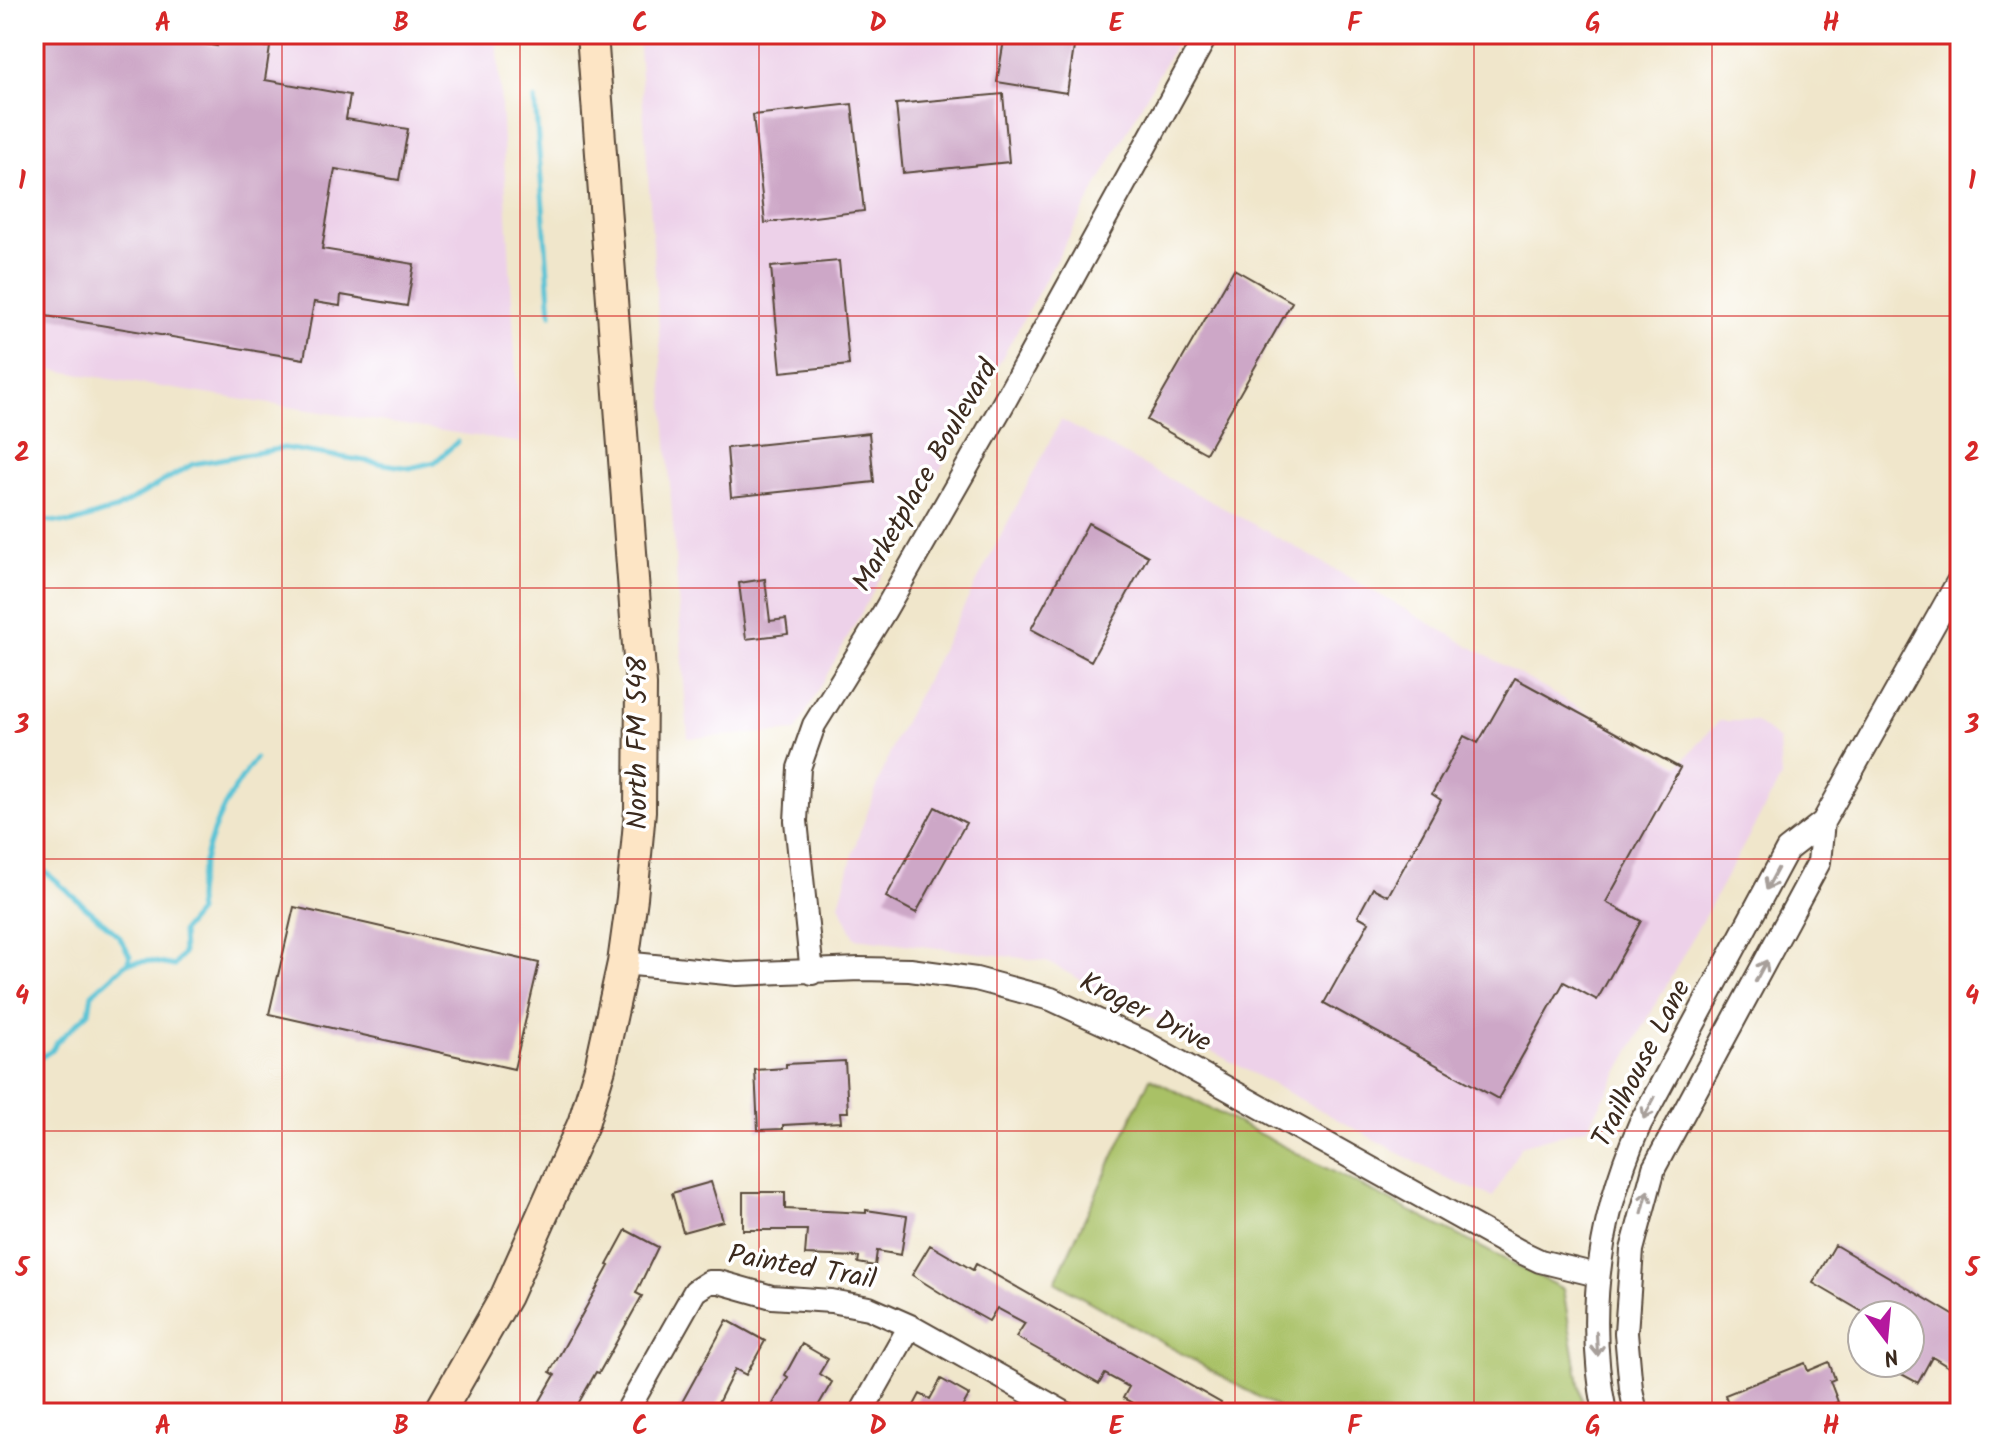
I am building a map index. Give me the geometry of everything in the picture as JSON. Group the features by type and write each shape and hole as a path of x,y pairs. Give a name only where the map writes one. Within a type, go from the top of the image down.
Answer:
{"main road":[{"name":"North FM 548","path":"439,1413 506,1296 583,1124 600,1068 623,963 632,898 640,811 641,685 592,34"}],"street":[{"name":"Marketplace Boulevard","path":"812,973 796,821 799,768 814,725 884,612 1002,406 1207,34"},
{"name":"Trailhouse Lane","path":"1605,1413 1597,1359 1597,1275 1612,1200 1640,1124 1787,850 1823,822 1960,578"},
{"name":"Trailhouse Lane","path":"1636,1413 1626,1333 1632,1250 1654,1168 1819,862 1823,822"},
{"name":"Kroger Drive","path":"623,963 737,974 860,969 925,972 976,979 1051,999 1144,1042 1521,1252 1540,1261 1597,1275"},
{"name":"Painted Trail","path":"626,1413 688,1300 709,1282 790,1300 852,1304 887,1315 1065,1413"},
{"path":"861,1413 910,1326"}],"shaded area":[{"path":"34,34 497,34 520,443 34,367"},
{"path":"638,34 1181,34 796,731 688,738"},
{"path":"1061,420 1297,548 1679,765 1719,721 1754,721 1779,740 1781,778 1588,1127 1521,1146 1493,1197 1445,1178 1046,961 855,938 839,904 857,840 895,739"}],"green space":[{"path":"1150,1078 1563,1289 1584,1413 1287,1413 1055,1282"}],"building":[{"path":"34,34 146,34 217,46 219,34 245,36 243,43 270,47 265,80 350,95 346,119 408,129 399,180 335,169 322,249 414,264 407,306 341,295 340,306 314,302 304,359 34,314"},
{"path":"1005,34 1076,34 1067,93 997,82"},
{"path":"1003,94 1009,162 903,173 896,104"},
{"path":"852,104 864,211 765,223 753,115"},
{"path":"839,261 849,365 781,372 771,267"},
{"path":"1234,269 1292,302 1206,453 1147,420"},
{"path":"869,433 874,482 731,497 727,448"},
{"path":"1088,523 1148,556 1091,661 1031,629"},
{"path":"765,579 770,621 786,619 788,634 746,639 739,583"},
{"path":"1515,678 1680,768 1606,902 1641,921 1597,1000 1564,982 1498,1099 1324,1003 1369,922 1358,916 1373,888 1388,896 1441,800 1432,794 1464,736 1478,743"},
{"path":"935,807 966,823 916,913 886,897"},
{"path":"294,907 539,963 514,1069 269,1014"},
{"path":"845,1061 848,1112 840,1112 841,1122 783,1125 783,1129 758,1130 755,1070 786,1068 786,1064"},
{"path":"711,1182 723,1221 683,1232 672,1193"},
{"path":"743,1192 785,1192 785,1209 866,1213 866,1210 907,1216 901,1255 877,1251 875,1266 858,1263 859,1257 805,1255 807,1230 743,1230"},
{"path":"626,1230 658,1247 636,1293 642,1296 573,1413 533,1413 555,1375 550,1372"},
{"path":"930,1245 973,1270 976,1264 1221,1403 1216,1413 1151,1413 1123,1398 1129,1387 1105,1374 1099,1384 1016,1337 1025,1323 997,1308 989,1321 955,1302 912,1275"},
{"path":"1835,1245 1960,1319 1960,1374 1932,1357 1926,1368 1926,1299 1846,1299 1846,1302 1813,1283"},
{"path":"727,1320 765,1341 746,1375 735,1369 713,1413 676,1413"},
{"path":"802,1344 828,1359 819,1374 832,1382 814,1413 768,1413 788,1377 785,1375"},
{"path":"1829,1362 1835,1379 1830,1381 1838,1402 1811,1413 1732,1413 1725,1395 1805,1363 1808,1371"},
{"path":"941,1379 969,1395 959,1413 919,1413 912,1409 920,1394 930,1399"}],"waterway":[{"path":"535,99 551,314"},
{"path":"34,519 71,523 116,509 193,464 284,448 410,468 435,462 457,442"},
{"path":"127,963 149,961 174,966 183,954 182,931 198,912 198,887 213,833 231,796 255,759"},
{"path":"34,859 119,936 130,956 127,963 92,994 89,1012 51,1051 34,1062"}]}
